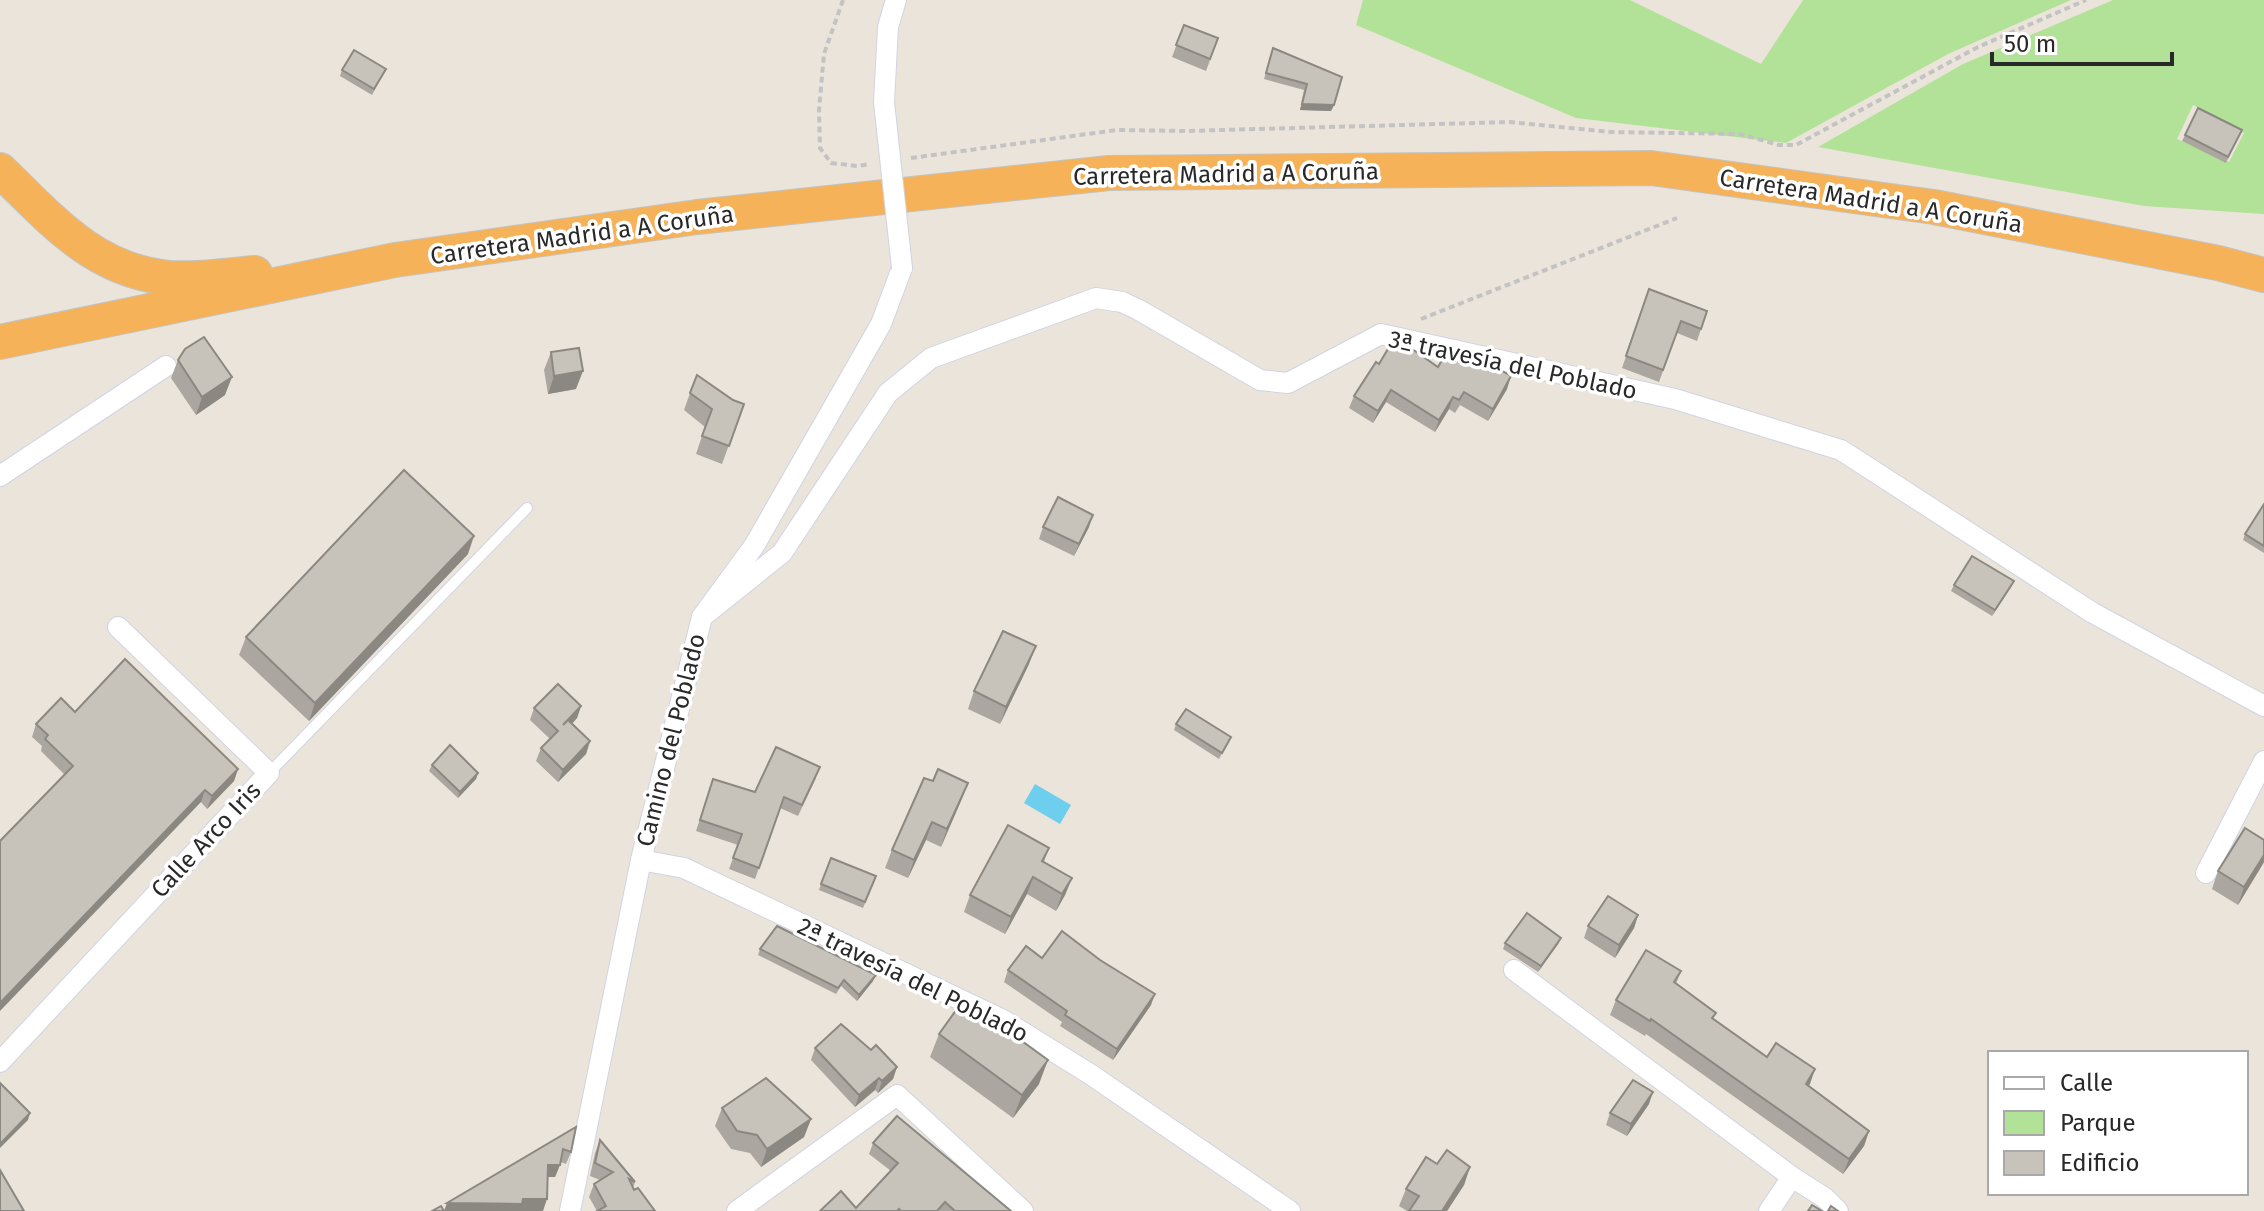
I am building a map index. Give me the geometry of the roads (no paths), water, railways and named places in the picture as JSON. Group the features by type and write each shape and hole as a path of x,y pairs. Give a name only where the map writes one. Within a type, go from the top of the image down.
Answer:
{"highway":[{"name":"Carretera Madrid a A Coruña","path":"0,342 395,260 697,217 1109,173 1651,168 1934,207 2218,263 2264,275"},
{"path":"0,170 73,240 124,269 164,278 395,260"}],"street":[{"name":"Camino del Poblado","path":"570,1211 641,860 702,617 754,546 786,491 881,324 902,268 884,102 888,27 896,0"},
{"name":"3ª travesía del Poblado","path":"702,617 782,553 888,393 931,358 1096,298 1122,302 1139,310 1260,380 1288,383 1381,334 1675,399 1841,450 2093,613 2264,706"},
{"path":"0,476 166,366"},
{"name":"Calle Arco Iris","path":"0,1062 269,773 118,627"},
{"path":"2206,873 2264,761"},
{"name":"2ª travesía del Poblado","path":"641,860 684,868 1003,1020 1090,1074 1290,1211"},
{"path":"1514,970 1792,1177 1825,1198 1838,1211"},
{"path":"737,1211 897,1095 1023,1211"},
{"path":"1769,1211 1792,1177"}],"lane":[{"path":"269,773 527,508"}],"water":[{"path":"1035,784 1071,805 1060,824 1024,803"}]}
